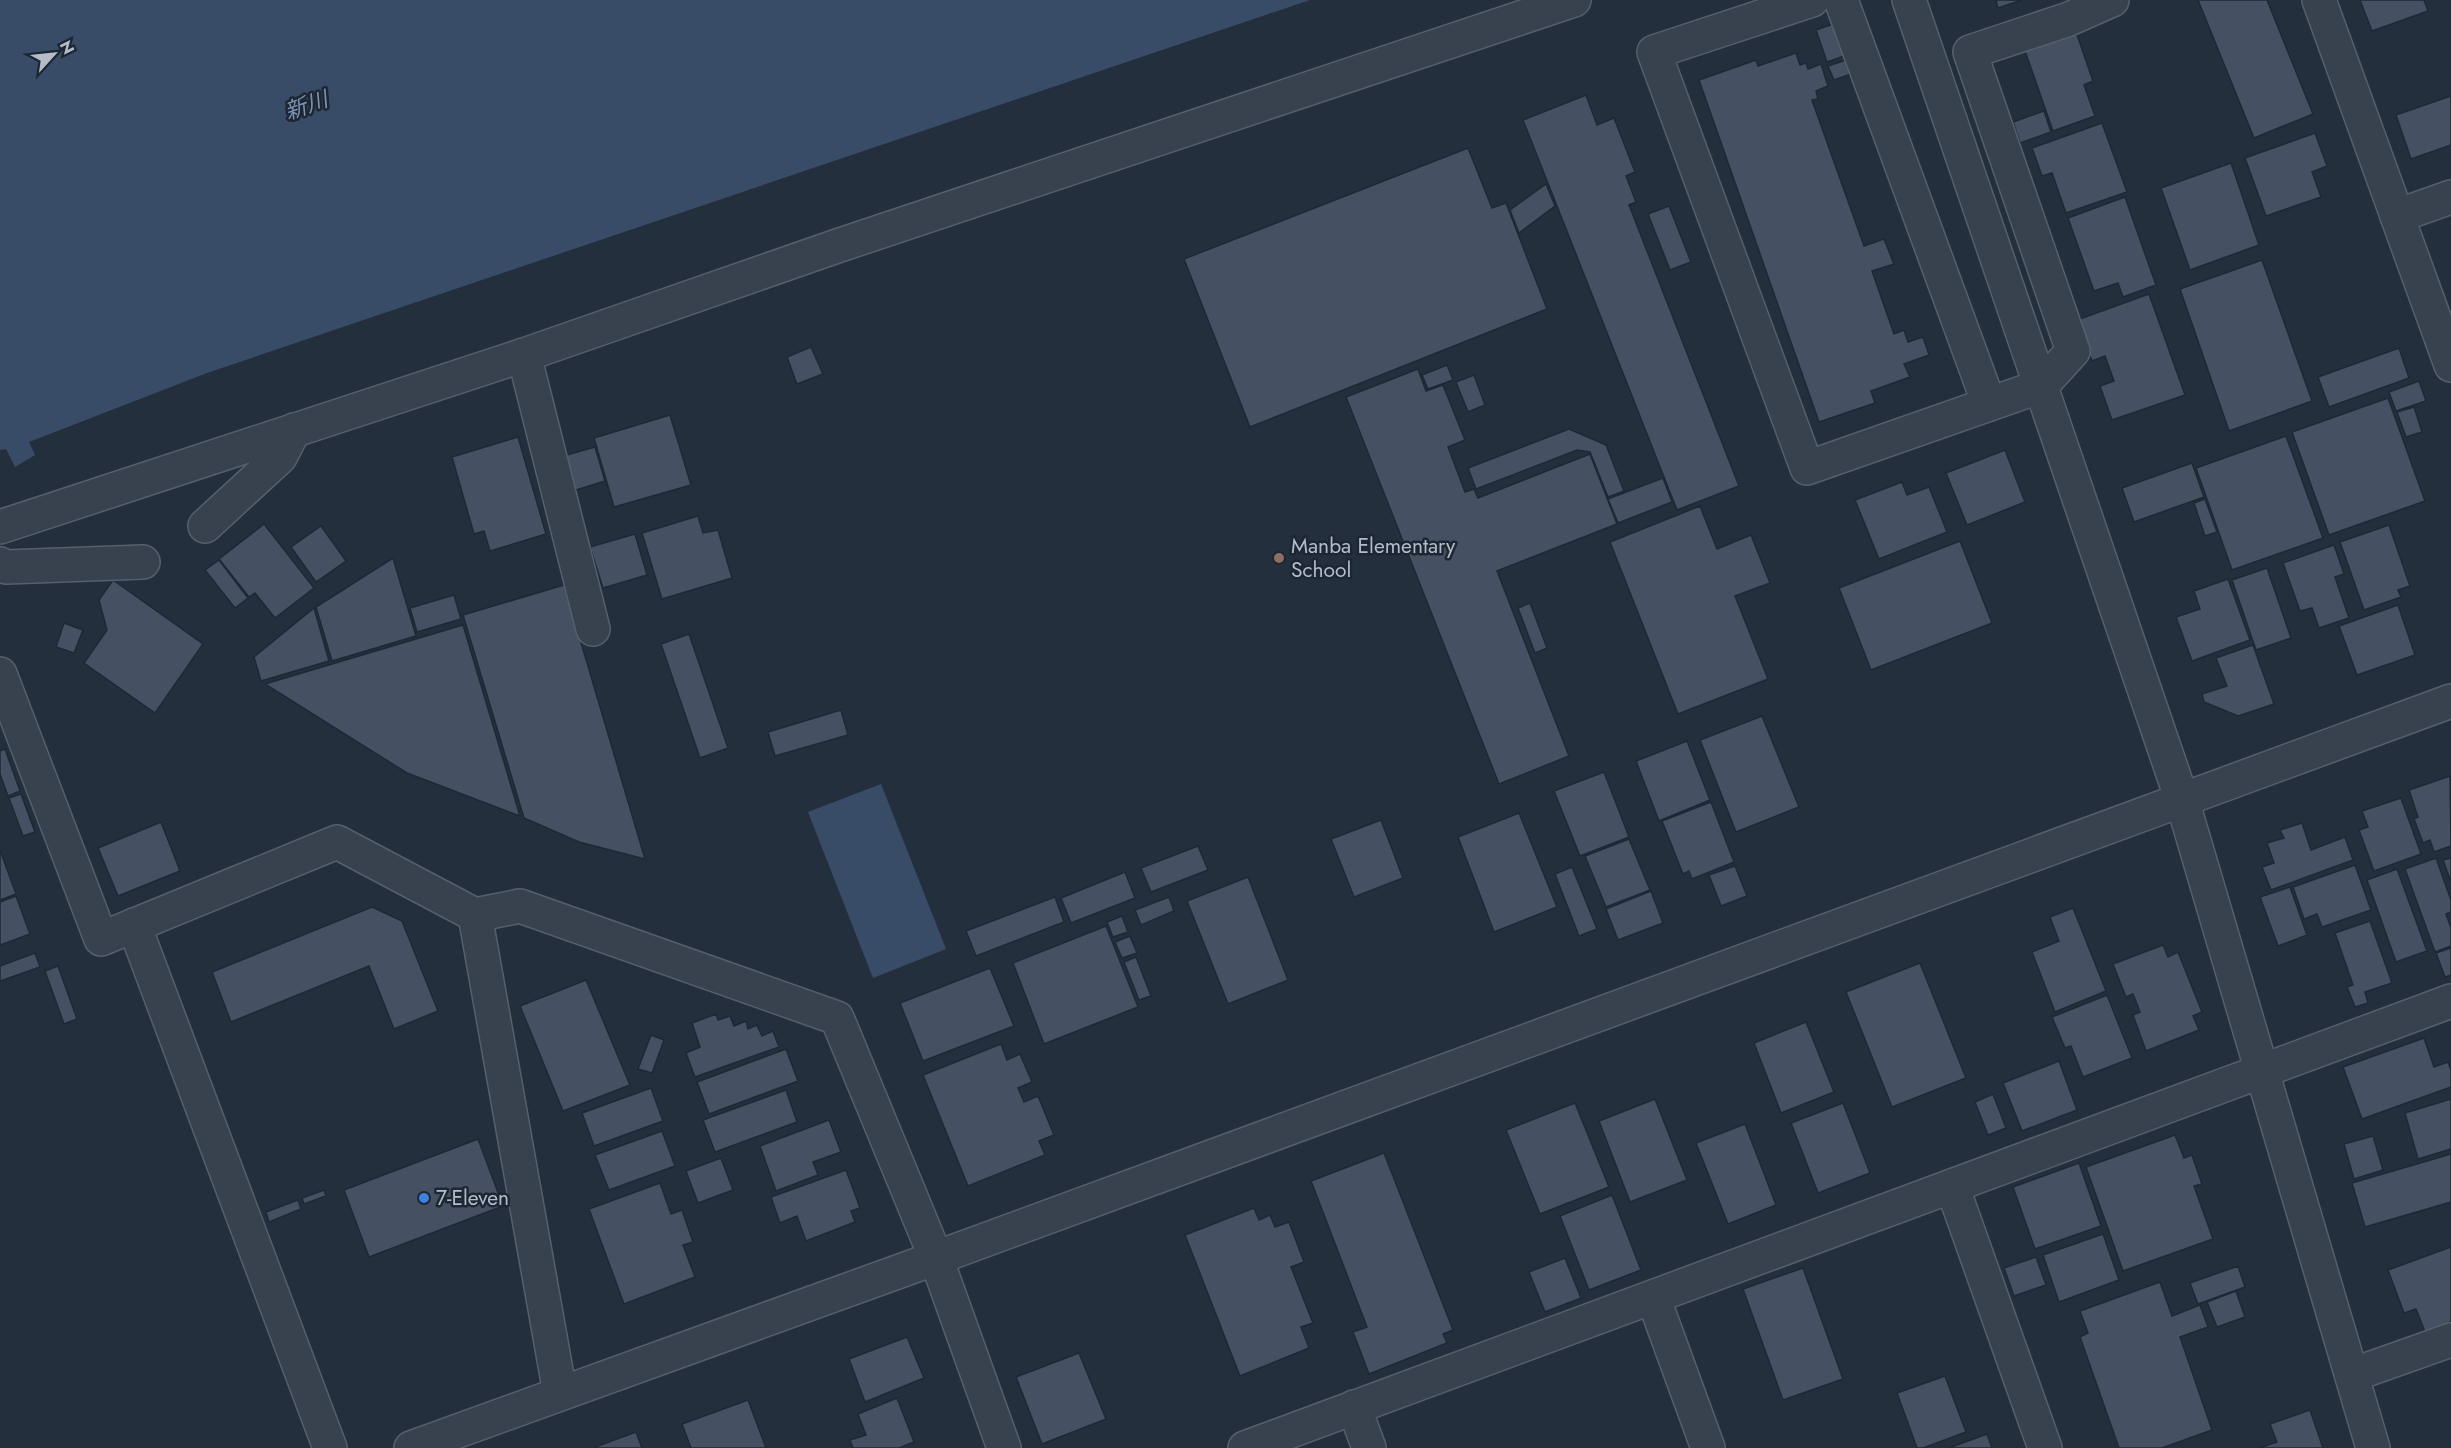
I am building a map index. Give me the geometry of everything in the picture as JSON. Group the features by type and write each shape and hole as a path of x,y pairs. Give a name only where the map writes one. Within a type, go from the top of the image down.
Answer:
{"street":[{"path":"0,527 524,355 840,245 1574,0"},
{"path":"1812,0 1654,52 1807,468 2041,386 2073,351 1970,52 2069,19 2112,0"},
{"path":"1841,0 1989,404"},
{"path":"1909,0 2182,800 2373,1448"},
{"path":"2319,0 2451,365"},
{"path":"2397,216 2451,197"},
{"path":"524,355 593,629"},
{"path":"205,526 280,457 294,430"},
{"path":"0,564 6,567 143,562"},
{"path":"0,674 101,939 337,842 475,915 520,906 837,1018 936,1258 1004,1448"},
{"path":"411,1448 936,1258 2451,701"},
{"path":"475,915 560,1393"},
{"path":"134,925 330,1448"},
{"path":"1245,1448 2451,1001"},
{"path":"1952,1186 2045,1448"},
{"path":"1653,1297 1708,1448"},
{"path":"2352,1375 2451,1340"},
{"path":"1354,1407 1369,1448"}],"water":[{"name":"新川","path":"0,0 1310,0 207,373 29,442 35,455 15,467 6,449 0,450"},
{"path":"881,784 946,949 873,978 808,812"}],"building":[{"path":"1996,0 2022,0 1998,8"},
{"path":"2198,0 2267,0 2313,114 2254,138"},
{"path":"2360,0 2424,0 2428,11 2372,31"},
{"path":"1836,23 1847,55 1827,62 1816,30"},
{"path":"2075,29 2093,81 2084,85 2095,116 2053,131 2024,48"},
{"path":"1796,53 1800,65 1806,63 1808,69 1821,64 1828,86 1816,91 1818,99 1812,100 1864,246 1884,239 1894,264 1872,271 1894,334 1904,330 1908,342 1923,337 1929,355 1904,364 1910,377 1871,391 1875,403 1819,422 1699,80 1756,60 1758,66"},
{"path":"1849,59 1854,73 1834,80 1828,66"},
{"path":"1586,95 1597,125 1614,118 1635,172 1626,176 1636,202 1629,205 1739,486 1677,510 1523,120"},
{"path":"2451,96 2451,145 2411,159 2396,115"},
{"path":"2044,111 2051,132 2020,143 2013,122"},
{"path":"2102,123 2127,192 2066,213 2052,173 2042,176 2032,148"},
{"path":"2315,133 2327,166 2312,172 2321,197 2266,216 2245,158"},
{"path":"1468,148 1492,208 1506,203 1547,309 1250,427 1184,259"},
{"path":"2231,163 2259,245 2190,270 2161,188"},
{"path":"1546,184 1555,206 1519,233 1510,210"},
{"path":"2125,197 2156,285 2123,297 2118,283 2094,291 2068,218"},
{"path":"1669,206 1691,262 1670,270 1648,214"},
{"path":"2262,260 2312,401 2229,431 2180,289"},
{"path":"2149,294 2185,395 2112,420 2100,386 2114,381 2105,356 2092,361 2077,320"},
{"path":"811,347 823,374 797,384 787,357"},
{"path":"2399,348 2409,378 2329,407 2318,377"},
{"path":"1447,365 1453,380 1428,389 1422,375"},
{"path":"1418,369 1426,391 1443,385 1465,440 1448,447 1465,492 1474,489 1478,498 1590,454 1617,524 1497,571 1569,756 1499,784 1346,397"},
{"path":"1474,375 1485,405 1468,412 1456,382"},
{"path":"2419,381 2426,401 2396,411 2389,392"},
{"path":"2388,398 2425,501 2329,535 2292,432"},
{"path":"2414,407 2422,432 2406,437 2397,412"},
{"path":"670,415 691,485 614,507 594,438"},
{"path":"1569,429 1606,445 1624,491 1608,497 1590,452 1577,450 1476,489 1468,468"},
{"path":"2286,436 2323,538 2232,570 2196,468"},
{"path":"518,437 546,534 490,551 484,531 474,534 452,457"},
{"path":"595,447 605,481 573,491 563,456"},
{"path":"2005,450 2025,502 1967,525 1946,473"},
{"path":"2192,463 2204,497 2134,522 2122,488"},
{"path":"1663,478 1672,502 1618,523 1608,499"},
{"path":"1902,482 1907,495 1929,487 1947,532 1879,559 1855,500"},
{"path":"2205,499 2217,532 2205,536 2194,503"},
{"path":"1700,506 1717,549 1751,535 1770,583 1735,596 1768,679 1678,714 1610,542"},
{"path":"698,516 703,533 718,530 732,578 662,599 642,533"},
{"path":"264,524 314,588 275,618 255,593 249,597 219,559"},
{"path":"2389,525 2410,586 2398,590 2401,597 2364,610 2340,542"},
{"path":"321,526 346,561 316,582 291,547"},
{"path":"635,534 647,575 603,588 590,547"},
{"path":"1960,541 1992,623 1871,670 1839,588"},
{"path":"2334,545 2344,574 2335,577 2349,618 2319,628 2312,608 2300,611 2283,563"},
{"path":"393,558 416,636 332,661 316,607"},
{"path":"219,560 248,598 235,608 205,570"},
{"path":"2267,568 2291,638 2256,650 2232,580"},
{"path":"2228,579 2250,640 2192,661 2176,617 2200,609 2194,591"},
{"path":"113,580 203,644 155,713 84,663 107,630 99,600"},
{"path":"564,585 645,859 579,842 524,818 463,615"},
{"path":"454,595 461,619 417,632 410,608"},
{"path":"1530,603 1547,648 1535,653 1518,608"},
{"path":"2398,605 2415,655 2357,675 2339,626"},
{"path":"314,608 329,661 261,681 254,657"},
{"path":"64,623 83,630 74,653 56,647"},
{"path":"463,625 520,816 407,773 265,684"},
{"path":"689,634 728,748 700,758 661,644"},
{"path":"2253,645 2274,704 2238,716 2204,702 2202,694 2227,686 2216,658"},
{"path":"841,710 848,735 775,756 768,732"},
{"path":"1762,716 1799,807 1736,832 1700,740"},
{"path":"1687,741 1710,800 1659,821 1636,761"},
{"path":"5,749 20,791 8,796 0,774 0,751"},
{"path":"1604,772 1629,837 1580,856 1554,791"},
{"path":"2450,776 2451,846 2434,852 2430,840 2423,843 2414,819 2418,817 2409,790"},
{"path":"21,794 35,832 23,836 9,798"},
{"path":"2401,798 2421,854 2374,871 2359,830 2368,827 2362,811"},
{"path":"1711,802 1734,862 1692,879 1689,871 1683,874 1662,821"},
{"path":"1519,813 1557,907 1494,932 1458,837"},
{"path":"1381,820 1403,878 1354,897 1331,839"},
{"path":"161,822 180,871 118,896 98,848"},
{"path":"2302,823 2311,850 2345,837 2353,860 2271,890 2262,867 2274,863 2267,843 2284,838 2280,830"},
{"path":"1629,839 1650,890 1606,907 1585,856"},
{"path":"1198,846 1208,870 1151,892 1141,868"},
{"path":"0,850 16,894 0,900"},
{"path":"2436,858 2451,900 2451,912 2446,914 2451,928 2451,946 2435,952 2405,869"},
{"path":"2451,858 2451,882 2443,860"},
{"path":"2355,865 2371,910 2322,927 2317,914 2304,919 2293,887"},
{"path":"1735,866 1747,896 1721,906 1709,875"},
{"path":"1572,867 1597,929 1579,936 1555,874"},
{"path":"2397,869 2427,951 2396,962 2367,880"},
{"path":"1125,872 1135,898 1071,923 1061,898"},
{"path":"1248,877 1288,980 1228,1004 1187,901"},
{"path":"2290,887 2307,935 2278,946 2260,897"},
{"path":"1651,891 1663,923 1618,940 1606,909"},
{"path":"16,896 30,934 0,945 0,902"},
{"path":"1055,897 1064,922 976,956 966,931"},
{"path":"1169,897 1174,911 1141,925 1135,910"},
{"path":"372,907 402,921 438,1011 394,1029 369,966 231,1022 212,972"},
{"path":"2073,908 2106,991 2055,1012 2032,952 2059,941 2050,917"},
{"path":"1122,916 1128,932 1113,937 1107,922"},
{"path":"2370,921 2392,983 2365,992 2368,1003 2355,1007 2347,987 2353,985 2335,933"},
{"path":"1106,926 1138,1007 1044,1044 1013,963"},
{"path":"1130,936 1137,953 1122,958 1115,942"},
{"path":"2163,945 2168,957 2178,952 2202,1012 2193,1016 2199,1030 2146,1051 2133,1015 2140,1012 2133,994 2126,997 2113,964"},
{"path":"2451,948 2451,975 2445,977 2436,953"},
{"path":"35,953 40,967 0,981 0,966"},
{"path":"1136,957 1151,996 1139,1000 1124,962"},
{"path":"1920,963 1966,1078 1892,1107 1846,992"},
{"path":"58,966 77,1019 64,1024 45,971"},
{"path":"990,968 1014,1026 923,1061 900,1003"},
{"path":"586,980 630,1085 563,1111 520,1006"},
{"path":"2107,995 2132,1058 2083,1077 2071,1046 2065,1048 2052,1017"},
{"path":"716,1014 718,1020 730,1016 734,1026 746,1021 748,1029 757,1025 762,1036 773,1031 779,1047 695,1077 686,1053 700,1047 692,1023"},
{"path":"1806,1022 1834,1092 1781,1113 1754,1043"},
{"path":"651,1035 664,1040 652,1073 638,1069"},
{"path":"2424,1038 2434,1067 2448,1062 2451,1070 2451,1087 2362,1119 2343,1067"},
{"path":"1001,1044 1007,1060 1020,1054 1032,1082 1018,1088 1024,1102 1038,1096 1054,1135 1039,1141 1045,1155 968,1186 923,1075"},
{"path":"786,1049 798,1081 709,1114 697,1082"},
{"path":"2059,1061 2077,1110 2022,1131 2003,1083"},
{"path":"651,1088 663,1121 594,1146 582,1113"},
{"path":"786,1090 797,1122 715,1152 703,1120"},
{"path":"1993,1094 2006,1128 1988,1135 1975,1102"},
{"path":"1655,1099 1687,1180 1630,1202 1599,1121"},
{"path":"2451,1099 2451,1149 2418,1159 2405,1113"},
{"path":"1575,1103 1609,1187 1540,1214 1506,1130"},
{"path":"1843,1103 1870,1173 1818,1193 1791,1123"},
{"path":"829,1120 841,1152 813,1162 818,1175 776,1191 760,1146"},
{"path":"1745,1124 1776,1205 1728,1224 1696,1143"},
{"path":"662,1131 675,1166 609,1190 595,1155"},
{"path":"2175,1135 2184,1158 2192,1155 2202,1184 2194,1186 2213,1239 2123,1271 2086,1167"},
{"path":"2373,1136 2383,1170 2354,1179 2344,1144"},
{"name":"7-Eleven","path":"478,1139 503,1206 369,1257 344,1190"},
{"path":"1384,1153 1453,1330 1443,1334 1447,1343 1369,1374 1353,1332 1367,1327 1311,1181"},
{"path":"2451,1154 2451,1202 2365,1227 2352,1183"},
{"path":"721,1158 733,1190 698,1203 686,1171"},
{"path":"2079,1163 2101,1226 2035,1249 2013,1187"},
{"path":"846,1170 860,1208 851,1211 855,1222 806,1241 797,1216 780,1223 771,1197"},
{"path":"660,1183 671,1214 682,1210 693,1242 683,1245 695,1277 624,1304 589,1209"},
{"path":"324,1190 326,1196 304,1204 302,1198"},
{"path":"1612,1195 1641,1270 1589,1290 1560,1216"},
{"path":"298,1200 301,1209 269,1222 266,1212"},
{"path":"1254,1208 1259,1220 1270,1215 1275,1227 1289,1222 1304,1262 1291,1267 1313,1323 1301,1327 1309,1348 1240,1376 1185,1235"},
{"path":"2103,1234 2119,1280 2059,1302 2043,1255"},
{"path":"2451,1247 2451,1322 2425,1332 2416,1309 2404,1313 2388,1270"},
{"path":"2036,1257 2046,1285 2014,1296 2004,1268"},
{"path":"1565,1258 1581,1298 1545,1312 1529,1272"},
{"path":"2238,1266 2245,1287 2198,1304 2190,1283"},
{"path":"1803,1268 1843,1379 1783,1400 1743,1289"},
{"path":"2160,1282 2172,1316 2200,1305 2208,1327 2180,1337 2212,1430 2162,1448 2119,1448 2080,1337 2088,1333 2080,1311"},
{"path":"2236,1291 2245,1317 2217,1327 2207,1302"},
{"path":"907,1337 924,1378 865,1402 849,1359"},
{"path":"1079,1353 1106,1419 1042,1444 1016,1377"},
{"path":"1945,1376 1966,1432 1923,1448 1917,1448 1897,1393"},
{"path":"897,1398 914,1442 899,1448 853,1448 850,1440 866,1435 858,1414"},
{"path":"748,1400 766,1448 691,1448 682,1424"},
{"path":"2310,1410 2323,1448 2259,1448 2277,1442 2270,1424"},
{"path":"636,1432 642,1448 595,1448 595,1447"},
{"path":"1987,1434 1992,1448 1949,1448"}],"place":[{"name":"Manba Elementary School","path":"1279,558"},
{"name":"7-Eleven","path":"424,1198"}]}
